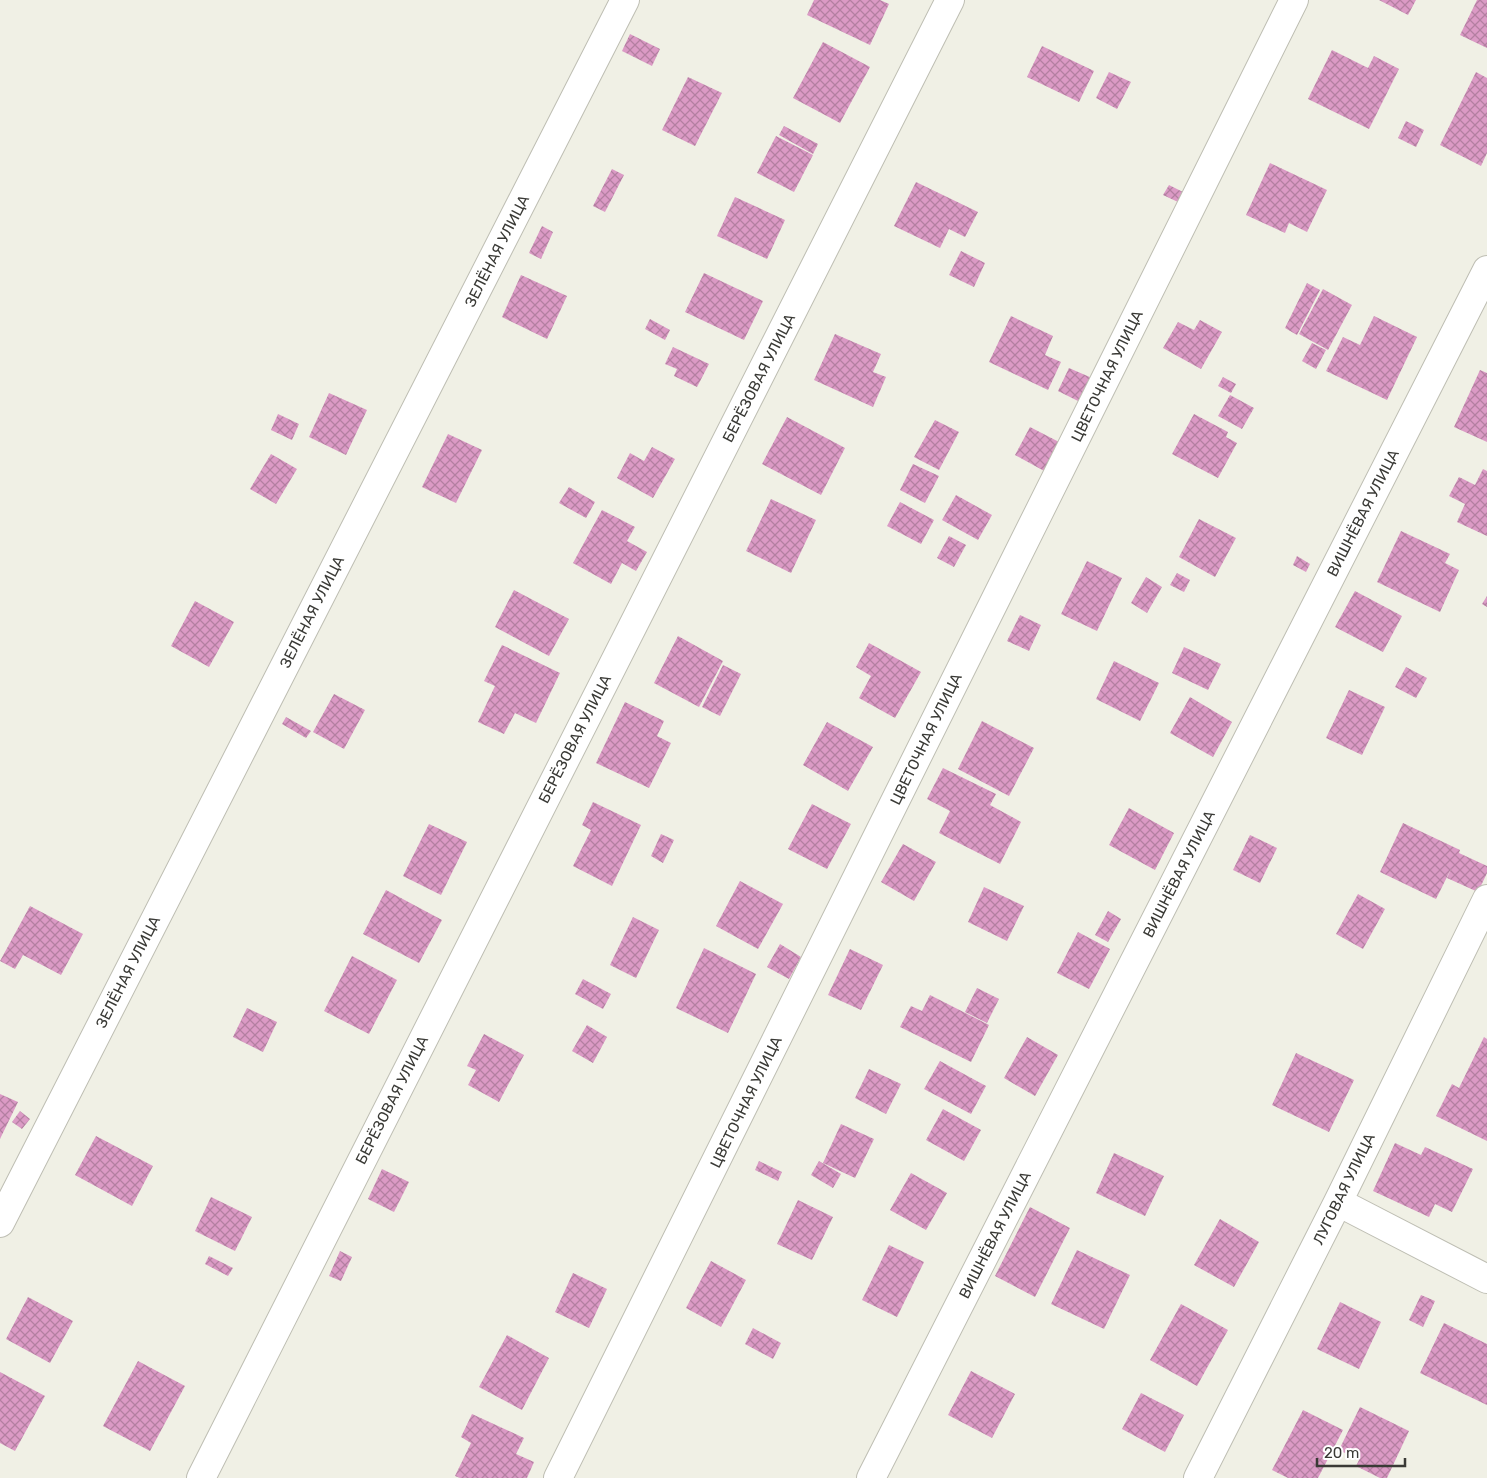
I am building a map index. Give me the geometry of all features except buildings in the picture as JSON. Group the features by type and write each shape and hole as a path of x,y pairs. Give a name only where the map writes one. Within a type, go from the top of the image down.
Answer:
{"street":[{"name":"ЗЕЛЁНАЯ УЛИЦА","path":"0,1223 625,0"},
{"name":"БЕРЁЗОВАЯ УЛИЦА","path":"201,1478 950,0"},
{"name":"ЦВЕТОЧНАЯ УЛИЦА","path":"558,1478 1294,0"},
{"name":"ВИШНЁВАЯ УЛИЦА","path":"871,1478 1487,270"},
{"name":"ЛУГОВАЯ УЛИЦА","path":"1207,1475 1338,1202 1487,899"},
{"path":"1338,1202 1487,1280"}]}
